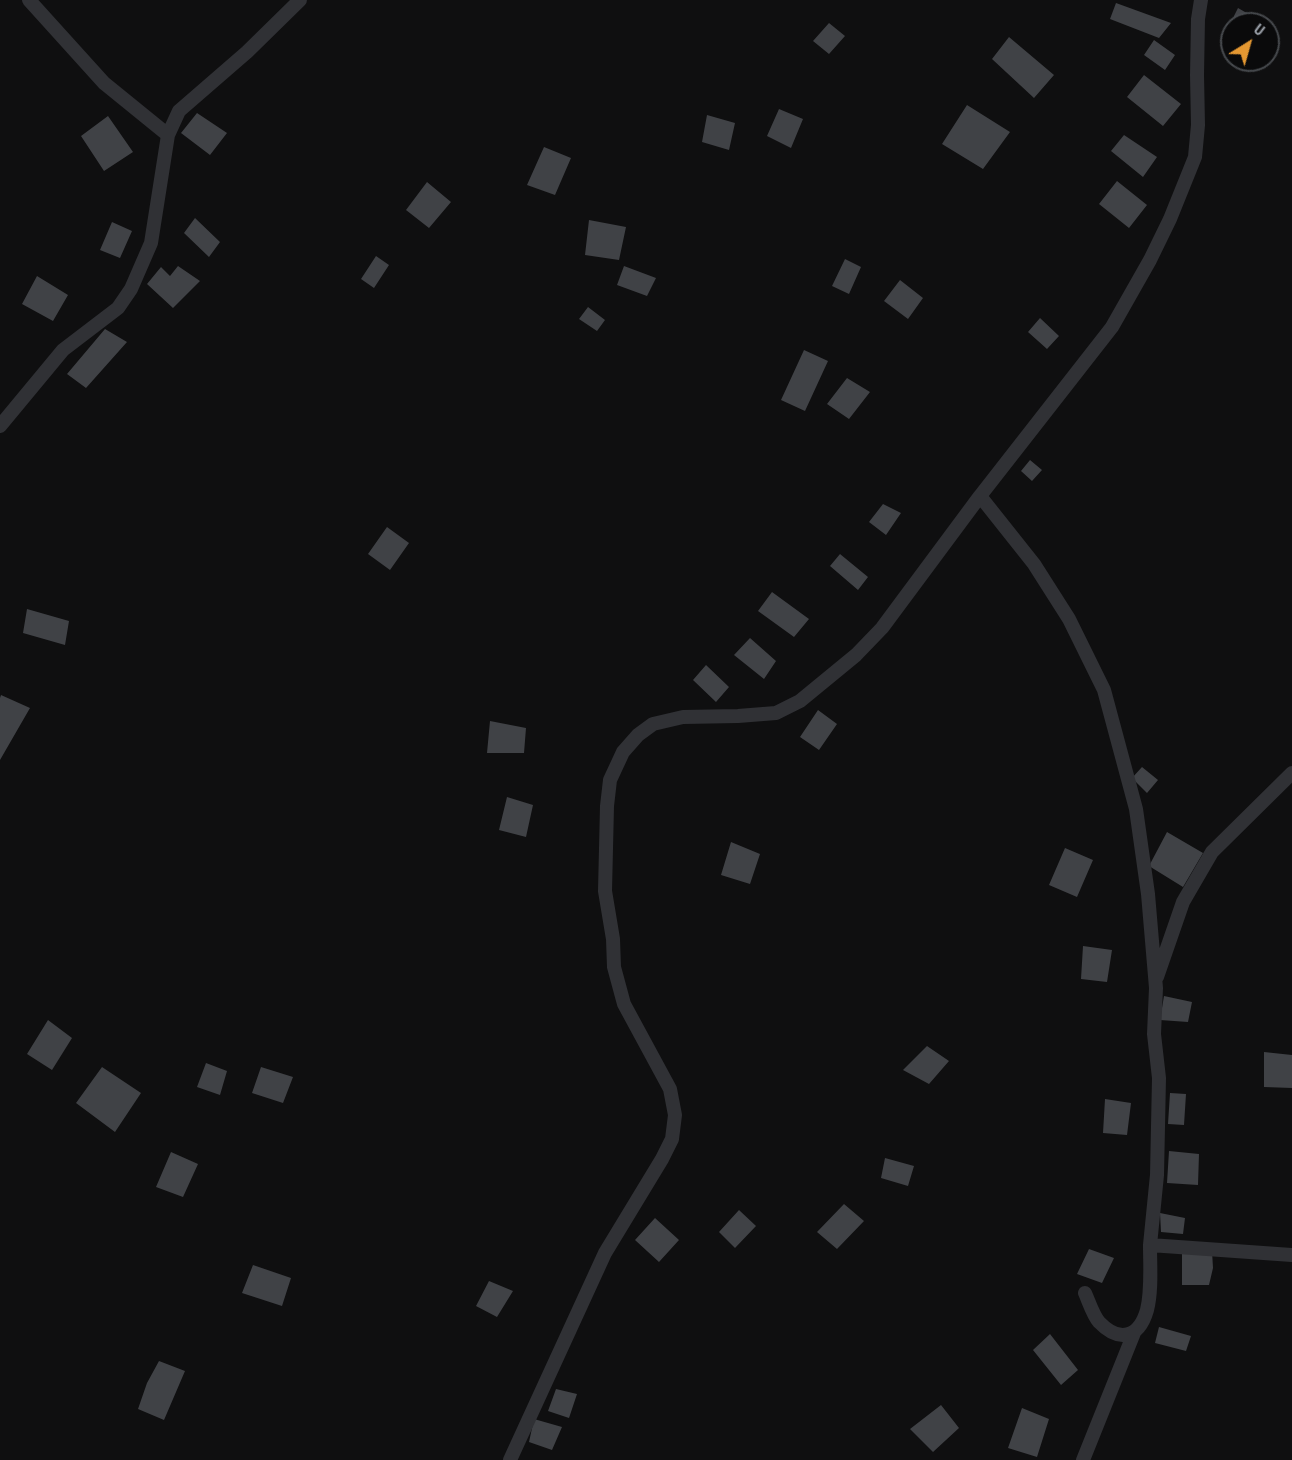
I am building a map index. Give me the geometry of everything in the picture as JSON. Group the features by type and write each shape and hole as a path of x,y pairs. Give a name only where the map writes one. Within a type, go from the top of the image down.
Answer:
{"street":[{"path":"29,0 104,83 168,135"},
{"path":"0,426 63,350 118,308 131,290 151,243 168,135 179,111 247,52 300,0"},
{"path":"510,1460 605,1253 672,1139 675,1116 669,1089 624,1005 614,967 613,939 605,891 607,806 610,780 624,752 638,735 653,724 683,717 776,713 800,701 856,655 882,628 980,496 1112,327 1150,260 1170,219 1195,157 1198,125 1198,19 1201,0"},
{"path":"980,496 1034,564 1069,619 1104,690 1136,809 1148,894 1156,983 1154,1034 1159,1078 1158,1164 1150,1245 1147,1310 1134,1334 1083,1460"},
{"path":"1156,983 1183,902 1212,852 1292,773"},
{"path":"1150,1245 1292,1255"},
{"path":"1085,1293 1098,1321 1112,1332 1125,1335 1134,1334"}],"building":[{"path":"1116,3 1171,23 1159,38 1110,19"},
{"path":"829,23 845,36 829,54 813,41"},
{"path":"1009,37 1054,75 1034,98 992,59"},
{"path":"1154,40 1175,55 1165,70 1144,55"},
{"path":"1144,75 1181,104 1163,126 1127,97"},
{"path":"967,105 1010,132 983,169 942,144"},
{"path":"779,109 803,119 791,148 767,136"},
{"path":"197,113 227,133 210,155 181,133"},
{"path":"707,115 735,123 729,150 702,142"},
{"path":"108,116 133,152 104,171 81,136"},
{"path":"1124,135 1157,157 1143,177 1111,151"},
{"path":"544,147 571,158 555,195 527,185"},
{"path":"1117,181 1147,205 1129,228 1099,204"},
{"path":"427,182 451,202 429,228 406,210"},
{"path":"195,218 220,242 209,257 184,233"},
{"path":"589,220 626,227 619,260 585,255"},
{"path":"112,222 132,231 120,258 100,250"},
{"path":"376,256 389,265 374,288 361,279"},
{"path":"845,259 861,267 849,294 832,286"},
{"path":"178,266 200,281 173,308 147,284 161,267 170,276"},
{"path":"624,266 656,278 647,296 617,285"},
{"path":"37,276 68,295 53,321 22,304"},
{"path":"900,280 923,298 908,319 884,301"},
{"path":"588,307 605,320 597,331 579,319"},
{"path":"1040,318 1059,336 1047,349 1028,332"},
{"path":"105,329 127,342 86,388 67,374"},
{"path":"804,350 828,361 805,411 781,400"},
{"path":"847,378 870,392 849,419 827,404"},
{"path":"1030,460 1042,470 1032,481 1021,471"},
{"path":"883,504 901,513 886,535 869,522"},
{"path":"387,527 409,543 390,570 368,554"},
{"path":"840,554 868,577 858,590 830,566"},
{"path":"772,592 809,619 794,637 758,611"},
{"path":"27,609 69,621 65,645 23,633"},
{"path":"750,638 776,661 764,679 734,655"},
{"path":"706,665 729,687 716,702 693,680"},
{"path":"1,695 30,708 0,760 0,698"},
{"path":"818,710 837,724 819,750 800,737"},
{"path":"490,721 526,728 524,753 487,753"},
{"path":"1142,767 1158,780 1147,793 1132,778"},
{"path":"507,797 533,805 526,837 499,830"},
{"path":"1167,832 1203,853 1183,887 1149,866"},
{"path":"731,842 760,854 750,884 721,875"},
{"path":"1065,848 1093,860 1077,897 1049,885"},
{"path":"1083,946 1112,950 1107,982 1081,979"},
{"path":"1164,996 1192,1002 1188,1022 1160,1020"},
{"path":"48,1020 72,1038 52,1070 27,1054"},
{"path":"927,1046 949,1061 929,1084 903,1070"},
{"path":"1264,1052 1292,1055 1292,1088 1264,1087"},
{"path":"206,1063 227,1071 220,1095 197,1087"},
{"path":"102,1067 141,1093 115,1132 76,1103"},
{"path":"261,1067 293,1077 283,1103 252,1093"},
{"path":"1170,1093 1186,1094 1184,1125 1168,1124"},
{"path":"1105,1099 1131,1103 1127,1135 1103,1133"},
{"path":"1169,1151 1199,1154 1198,1185 1167,1183"},
{"path":"171,1152 198,1164 183,1197 156,1187"},
{"path":"885,1158 914,1166 908,1186 881,1178"},
{"path":"844,1204 864,1221 837,1249 817,1232"},
{"path":"739,1210 756,1226 735,1248 719,1232"},
{"path":"1160,1213 1185,1218 1183,1234 1161,1232"},
{"path":"655,1218 679,1240 659,1262 635,1240"},
{"path":"1182,1248 1212,1251 1213,1268 1209,1285 1182,1285"},
{"path":"1089,1249 1114,1258 1102,1283 1077,1274"},
{"path":"253,1265 291,1278 282,1306 242,1293"},
{"path":"489,1281 513,1291 497,1317 476,1306"},
{"path":"1159,1327 1191,1336 1186,1351 1155,1343"},
{"path":"1050,1334 1078,1370 1061,1385 1033,1350"},
{"path":"159,1361 185,1371 164,1420 138,1409 147,1383"},
{"path":"556,1389 577,1394 569,1418 548,1411"},
{"path":"941,1405 959,1428 933,1452 910,1429"},
{"path":"1022,1408 1049,1419 1037,1457 1008,1448"},
{"path":"534,1419 562,1427 552,1450 529,1442"}]}
